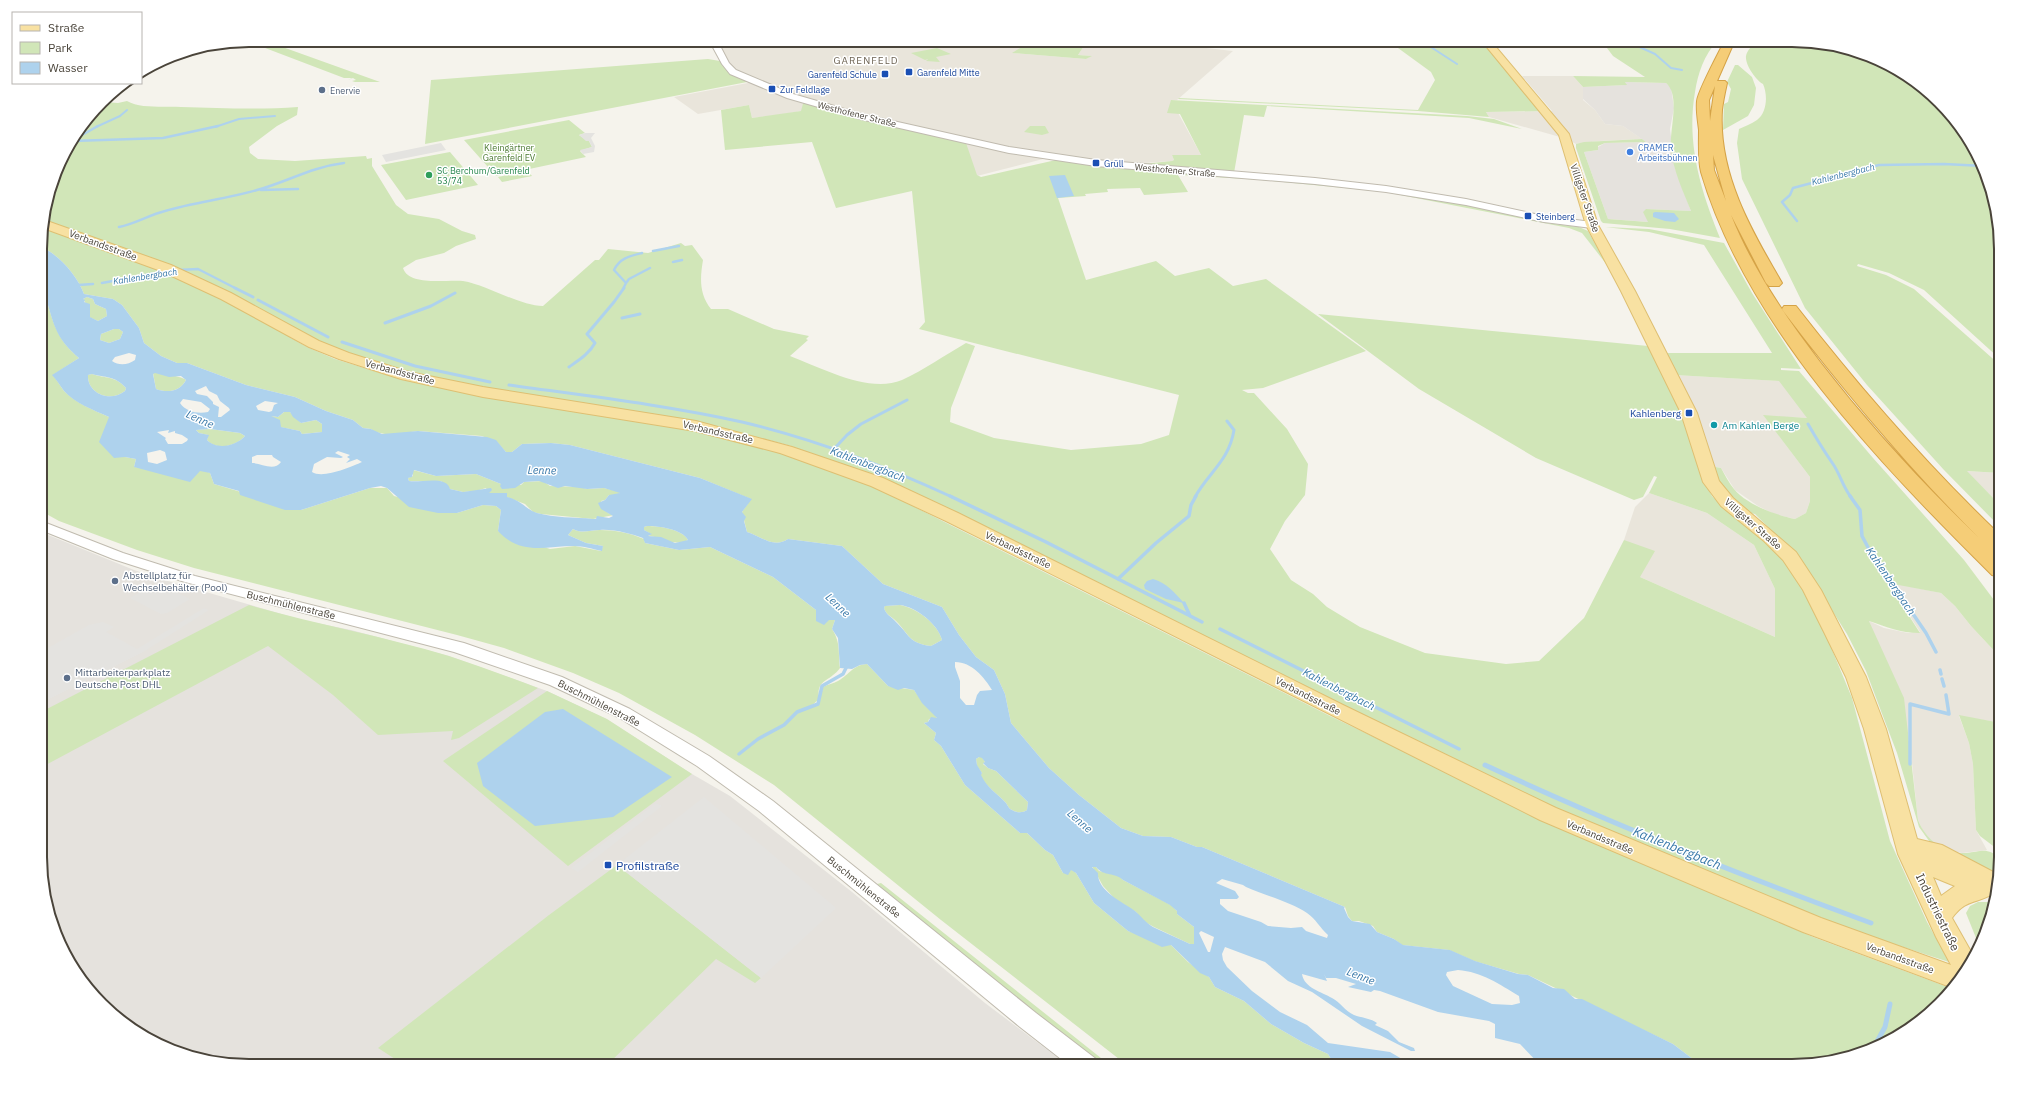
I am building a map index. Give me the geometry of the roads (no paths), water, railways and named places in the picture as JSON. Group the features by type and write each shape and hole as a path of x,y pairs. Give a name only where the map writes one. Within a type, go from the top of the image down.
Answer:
{"highway":[{"path":"1729,47 1721,53 1709,76 1702,101 1701,128 1704,160 1711,185 1735,246 1763,292 1803,352 1827,383 1910,478 1994,564"},
{"path":"1733,47 1719,90 1716,132 1722,173 1729,193 1760,258 1786,304 1857,396 1909,455 1994,541"}],"main road":[{"name":"Villigster Straße","path":"1491,47 1564,134 1592,225 1628,291 1689,413 1711,482 1726,502 1770,537 1790,556 1812,590 1834,632 1856,677 1875,729 1909,850"},
{"name":"Verbandsstraße","path":"49,226 173,271 226,296 314,344 344,356 406,376 483,392 696,426 786,450 878,482 966,524 1336,710 1548,814 1812,925 1960,968"},
{"path":"1909,850 1937,870 1991,887"},
{"name":"Industriestraße","path":"1909,850 1962,966"},
{"path":"1939,916 1948,904 1959,894 1991,888"}],"street":[{"name":"Westhofener Straße","path":"717,47 726,64 733,72 790,96 860,116 1009,150 1096,163 1315,181 1386,189 1473,203 1544,219 1592,225"},
{"name":"Buschmühlenstraße","path":"47,527 118,556 184,577 288,605 458,647 556,681 624,713 703,761 766,806 1028,1020 1079,1059"}],"water":[{"path":"1065,175 1074,196 1057,198 1049,176"},
{"path":"1653,213 1674,213 1679,219 1675,222 1665,221 1653,217"},
{"name":"Lenne","path":"47,250 60,260 72,273 84,294 113,299 122,305 139,328 144,343 161,356 177,363 187,363 246,385 295,397 326,411 353,420 363,428 371,429 382,434 418,431 487,437 496,440 506,452 512,452 522,444 551,443 570,445 700,478 752,499 742,512 746,517 744,521 747,532 767,541 777,543 788,539 842,546 883,584 942,607 959,635 976,657 994,670 1005,694 1011,723 1049,768 1079,795 1121,828 1143,836 1171,837 1197,847 1202,847 1345,907 1344,908 1348,917 1352,921 1370,924 1377,932 1394,939 1403,945 1450,950 1475,961 1518,974 1528,975 1553,988 1564,989 1575,999 1582,999 1673,1044 1693,1059 1534,1059 1520,1044 1495,1038 1495,1024 1489,1021 1438,1012 1380,991 1374,990 1371,992 1348,987 1356,984 1336,978 1326,978 1324,974 1327,981 1302,974 1306,983 1314,989 1335,1000 1351,1013 1377,1023 1375,1025 1388,1031 1399,1042 1414,1048 1415,1051 1411,1051 1362,1026 1312,992 1288,981 1265,962 1225,947 1222,954 1223,960 1227,967 1252,991 1280,1012 1307,1025 1328,1043 1390,1052 1402,1059 1331,1059 1328,1054 1304,1043 1271,1024 1244,1001 1215,987 1209,977 1200,973 1171,945 1162,947 1128,931 1094,903 1076,873 1071,870 1068,875 1063,873 1053,855 1045,850 1027,833 1020,833 965,785 941,746 934,740 936,733 924,723 928,722 931,717 937,718 922,703 914,690 904,688 898,690 888,686 867,664 860,665 852,669 840,668 838,638 832,629 835,620 829,620 824,625 816,621 816,610 773,577 710,547 679,550 645,543 643,538 628,533 611,530 583,532 573,529 568,535 586,543 603,546 602,551 577,546 543,548 525,547 507,539 498,531 501,510 496,506 483,505 457,513 438,513 409,507 387,488 381,486 370,488 301,510 285,510 240,495 239,491 214,484 210,473 200,471 190,482 134,467 136,459 125,457 114,458 99,442 109,417 73,399 64,391 52,375 79,358 62,340 53,321 48,305","holes":["87,297 93,299 95,304 106,309 107,316 98,321 90,317 90,304 84,302 85,300 83,299","114,329 119,329 123,332 120,339 109,343 100,340 101,334","129,353 136,355 135,360 129,363 121,364 112,361 115,357","155,373 169,377 181,376 186,380 177,389 169,391 156,389 153,374","92,374 114,379 126,388 125,391 119,394 106,396 100,394 91,387 88,375","206,386 209,391 217,395 220,401 230,410 221,417 218,417 219,407 213,404 207,396 197,394 195,391","183,399 201,402 210,409 208,412 204,413 186,408 180,403","265,401 278,403 274,405 272,411 269,412 258,410 256,406","284,412 290,412 293,417 301,423 316,420 322,424 322,432 302,434 300,431 281,427 280,420 271,416 278,417","210,429 240,433 245,436 237,442 227,446 222,446 216,445 207,440 209,435 199,433 196,430","169,430 168,433 175,431 175,433 188,439 182,444 168,444 165,439 166,438 157,432","160,450 165,452 167,460 157,464 148,462 147,453","338,451 350,455 347,457 350,459 346,463 357,459 362,462 330,473 317,474 312,472 314,464 327,457 343,457 335,453","257,455 272,455 281,462 278,465 271,467 252,463 252,457","414,470 436,476 476,474 501,484 500,486 502,489 515,488 524,482 539,481 558,488 565,486 587,489 604,488 620,493 609,495 605,500 598,503 601,509 613,516 609,518 597,516 596,519 558,517 544,515 530,510 516,500 507,497 507,493 489,493 492,490 491,488 463,492 450,489 444,482 432,480 409,481 408,478 412,477","647,526 670,529 681,533 688,540 675,543 661,537 648,536 652,534 644,530 644,527","900,605 913,609 931,622 940,634 942,640 931,646 923,645 914,641 886,612 884,608 885,606","955,662 972,667 981,675 992,690 980,691 974,705 966,705 960,698 960,681 955,667","979,757 982,758 985,762 983,763 988,768 996,771 1028,802 1027,810 1024,812 1016,812 1010,809 986,783 981,775 982,773 977,765 976,759","1092,867 1096,867 1102,872 1117,876 1170,905 1177,911 1177,914 1194,927 1194,944 1190,944 1148,924 1135,911 1106,891 1102,885 1098,873","1222,879 1243,885 1293,905 1313,918 1328,935 1327,938 1306,931 1302,927 1291,928 1268,926 1261,922 1228,911 1220,904 1220,899 1237,899 1239,897 1235,891 1216,883","1201,931 1214,937 1210,952 1208,952 1199,933","1458,970 1475,973 1490,979 1519,996 1520,1003 1512,1005 1492,1004 1453,986 1446,975 1447,972"]},
{"path":"1153,579 1166,585 1184,603 1166,599 1145,589 1144,585 1147,581"},
{"path":"563,709 672,777 613,817 535,826 483,786 477,763 545,712"}],"waterway":[{"path":"1431,47 1457,64"},
{"path":"1640,47 1655,54 1671,68 1682,70"},
{"path":"97,126 120,116 127,110"},
{"path":"218,126 239,119 275,116"},
{"path":"83,135 97,126"},
{"path":"79,141 163,138 218,126"},
{"path":"119,227 165,211 246,193 268,187 310,171 344,163"},
{"name":"Kahlenbergbach","path":"1797,221 1782,202 1790,195 1793,188 1879,165 1944,164 1976,166"},
{"path":"261,190 298,189"},
{"path":"653,251 679,246"},
{"path":"626,283 614,270 616,266 622,260 642,253"},
{"path":"673,262 682,260"},
{"path":"626,283 629,279 650,268"},
{"name":"Kahlenbergbach","path":"177,270 198,269 237,289"},
{"name":"Kahlenbergbach","path":"102,283 167,271"},
{"path":"623,289 626,283"},
{"name":"Kahlenbergbach","path":"78,285 93,284"},
{"path":"569,367 593,347 595,343 587,334 624,288"},
{"name":"Kahlenbergbach","path":"237,289 253,297"},
{"path":"385,323 431,306 455,293"},
{"name":"Kahlenbergbach","path":"258,300 328,337"},
{"path":"622,318 640,314"},
{"name":"Kahlenbergbach","path":"342,342 415,366 490,382"},
{"name":"Kahlenbergbach","path":"509,385 597,397 713,416 769,429 834,449"},
{"path":"834,449 847,435 861,424 907,400"},
{"path":"1195,497 1228,450 1234,430 1227,421"},
{"name":"Kahlenbergbach","path":"1808,424 1851,497"},
{"name":"Kahlenbergbach","path":"834,449 875,464 952,497"},
{"name":"Kahlenbergbach","path":"950,496 1046,542 1118,579"},
{"path":"1118,579 1156,543 1189,516 1191,505 1196,496"},
{"name":"Kahlenbergbach","path":"1850,496 1860,510 1862,536 1870,551 1926,633 1936,652"},
{"name":"Kahlenbergbach","path":"1118,579 1190,616"},
{"path":"1184,603 1190,616"},
{"name":"Kahlenbergbach","path":"1190,616 1202,622"},
{"name":"Kahlenbergbach","path":"1220,629 1459,749"},
{"path":"739,754 758,739 784,725 797,712 818,704 822,686 843,674 848,664"},
{"name":"Kahlenbergbach","path":"1940,670 1941,674"},
{"name":"Kahlenbergbach","path":"1942,679 1944,686"},
{"name":"Kahlenbergbach","path":"1910,764 1910,704 1949,714 1946,695"},
{"name":"Kahlenbergbach","path":"1485,765 1580,808 1676,848 1871,923"},
{"name":"Kahlenbergbach","path":"1878,1039 1885,1027 1890,1004"}],"place":[{"name":"Garenfeld Mitte","path":"909,72"},
{"name":"Garenfeld Schule","path":"885,74"},
{"name":"Zur Feldlage","path":"772,89"},
{"name":"Enervie","path":"322,90"},
{"name":"CRAMER Arbeitsbühnen","path":"1630,152"},
{"name":"Grüll","path":"1096,163"},
{"name":"SC Berchum/Garenfeld 53/74","path":"429,175"},
{"name":"Steinberg","path":"1528,216"},
{"name":"Kahlenberg","path":"1689,413"},
{"name":"Am Kahlen Berge","path":"1714,425"},
{"name":"Abstellplatz für Wechselbehälter (Pool)","path":"115,581"},
{"name":"Mittarbeiterparkplatz Deutsche Post DHL","path":"67,678"},
{"name":"Profilstraße","path":"608,865"}],"district":[{"name":"GARENFELD","path":"866,60"}],"park label":[{"name":"Kleingärtner Garenfeld EV","path":"509,152"}]}
